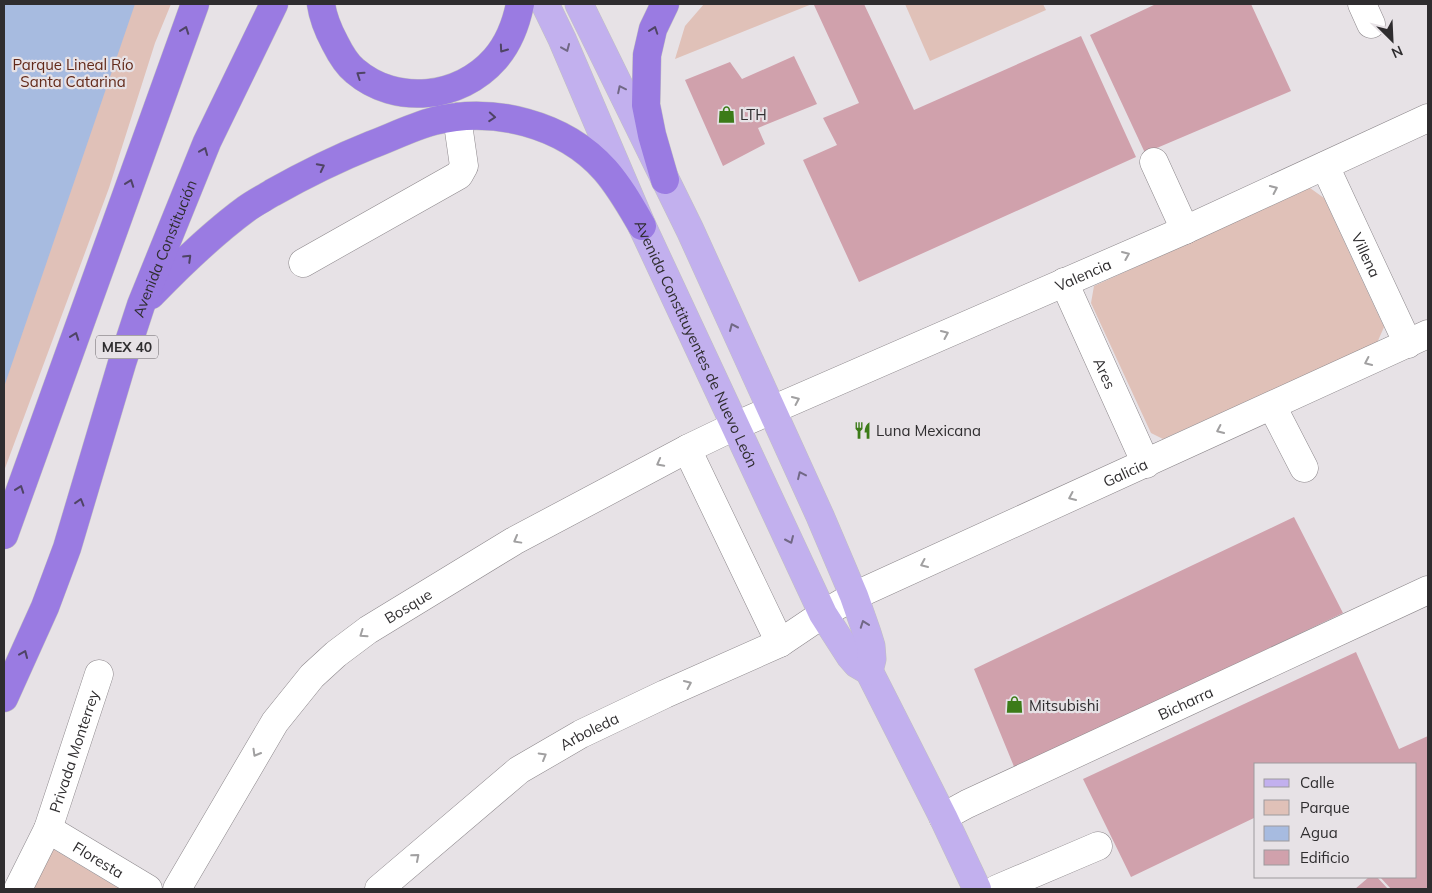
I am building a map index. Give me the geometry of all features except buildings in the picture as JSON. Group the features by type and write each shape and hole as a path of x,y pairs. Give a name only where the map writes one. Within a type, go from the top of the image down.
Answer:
{"highway":[{"name":"MEX 40","path":"4,535 194,4"},
{"name":"Avenida Constitución","path":"4,698 45,607 67,548 141,305 207,142 274,4"},
{"path":"321,4 322,14 328,30 345,60 354,71 387,89 404,94 421,94 455,88 484,71 507,42 516,24 520,4"},
{"path":"665,4 653,29 647,55 646,105 652,135 665,180"},
{"path":"141,305 190,255 247,208 291,182 336,159 414,128 435,121 457,117 480,116 525,122 567,140 604,168 620,188 642,226"}],"main road":[{"name":"Avenida Constituyentes de Nuevo León","path":"545,4 562,39 642,226 823,614 850,656 857,664 869,671 977,889"},
{"path":"579,4 690,230 820,516 854,596 871,646 872,659 869,671"}],"street":[{"path":"302,262 459,175 464,166 457,117"},
{"name":"Valencia","path":"736,426 1185,230 1428,118"},
{"path":"1154,162 1185,230"},
{"name":"Villena","path":"1325,166 1418,339"},
{"name":"Ares","path":"1064,282 1146,464"},
{"name":"Galicia","path":"823,614 854,596 1418,339"},
{"path":"1272,406 1304,468"},
{"name":"Bosque","path":"177,889 275,722 312,676 336,654 368,630 514,541 687,449 736,426"},
{"path":"687,449 780,643"},
{"name":"Bicharra","path":"943,817 967,804 1428,590"},
{"name":"Arboleda","path":"379,889 519,770 581,734 780,643 823,614"},
{"name":"Privada Monterrey","path":"18,889 48,829 99,674"},
{"name":"Floresta","path":"48,829 148,889"},
{"path":"997,889 1098,846"}],"green space":[{"name":"Parque Lineal Río Santa Catarina","path":"4,4 171,4 155,43 109,188 4,471"},
{"path":"704,4 812,4 675,59 685,26"},
{"path":"905,4 1043,4 1046,10 930,61"},
{"path":"1310,188 1324,198 1384,327 1377,343 1163,439 1151,433 1091,303 1094,286"},
{"path":"53,849 120,889 32,889"}],"water":[{"name":"Parque Lineal Río Santa Catarina","path":"4,4 135,4 4,387"}],"place":[{"name":"LTH","path":"726,114"},
{"name":"Luna Mexicana","path":"862,430"},
{"name":"Mitsubishi","path":"1015,705"}]}
